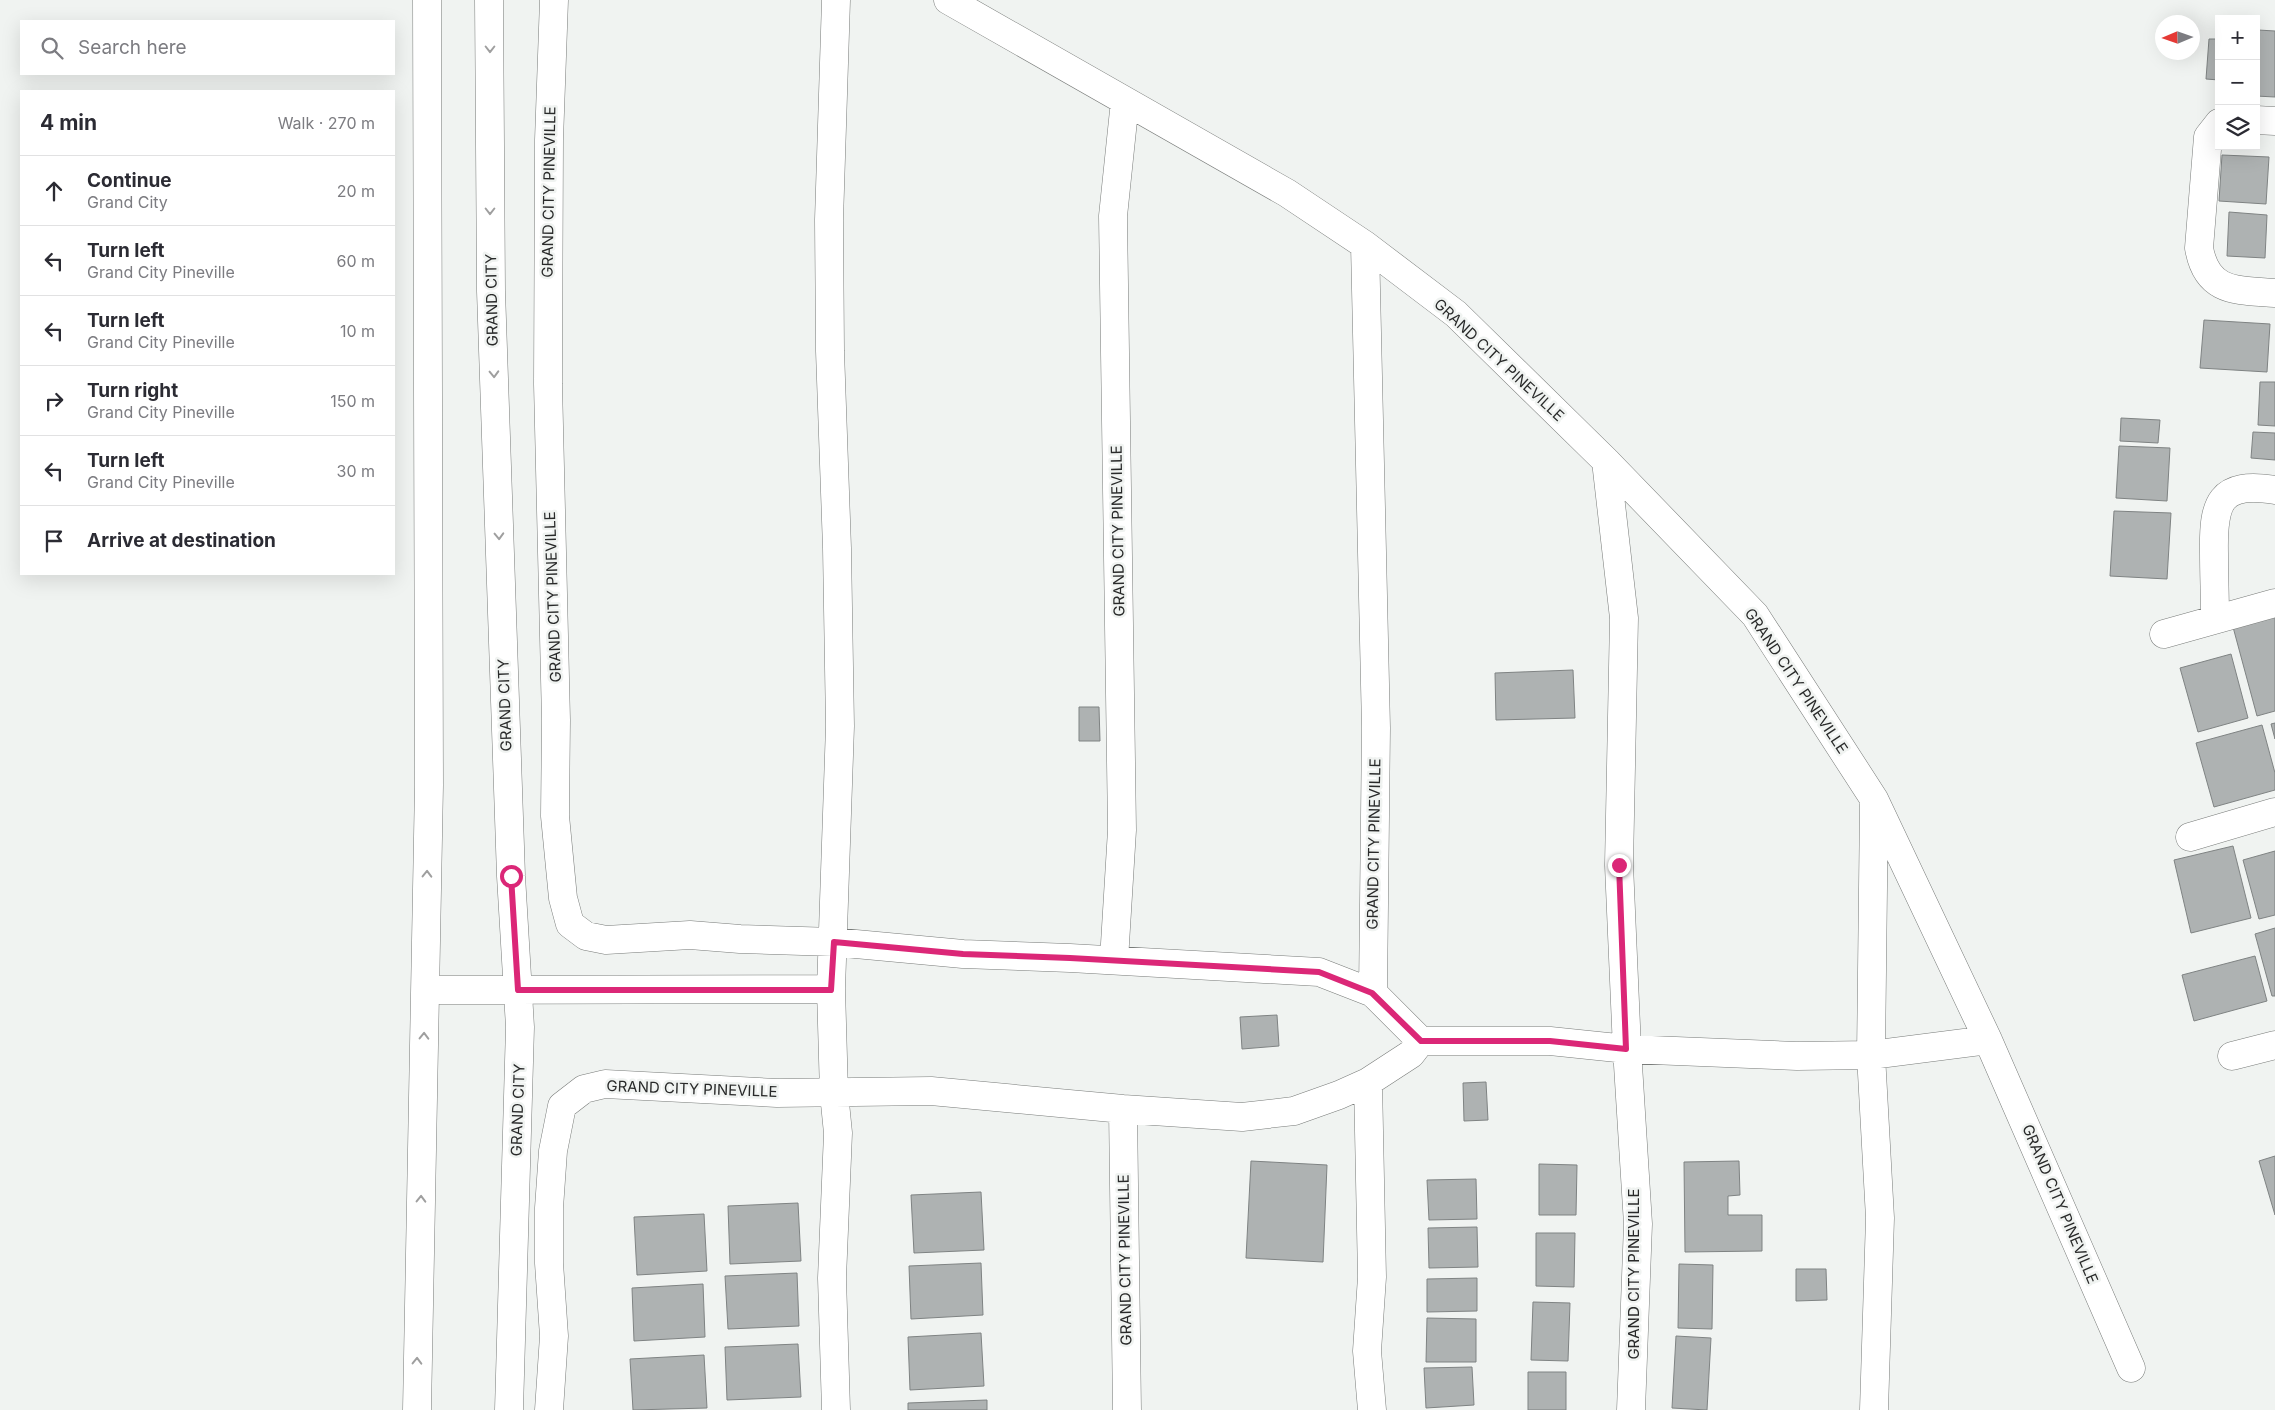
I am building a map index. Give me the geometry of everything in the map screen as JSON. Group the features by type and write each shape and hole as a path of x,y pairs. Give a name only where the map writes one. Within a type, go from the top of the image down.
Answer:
{"street":[{"path":"416,1410 429,785 427,0"},
{"name":"GRAND CITY","path":"490,0 491,291 511,876 520,1027 509,1410"},
{"name":"GRAND CITY PINEVILLE","path":"549,1410 554,1336 549,1264 549,1208 553,1151 562,1106 584,1089 605,1084 777,1093 931,1091 1123,1109 1242,1117 1294,1111 1339,1096 1368,1082 1411,1054 1421,1041 1372,993 1319,972 1114,960 963,954 834,942 740,939 690,935 606,940 586,936 570,924 563,898 555,816 556,710 548,384 549,130 554,0"},
{"path":"836,0 829,220 830,360 837,548 840,726 831,990 834,1093 838,1133 832,1278 836,1410"},
{"name":"GRAND CITY PINEVILLE","path":"948,0 1287,193 1365,245 1456,314 1606,460 1755,615 1874,799 1988,1040 2131,1368"},
{"name":"GRAND CITY PINEVILLE","path":"1114,960 1122,830 1113,216 1125,101"},
{"path":"2260,120 2275,121"},
{"path":"2215,128 2208,136 2199,248 2202,265 2213,280 2230,290 2275,293"},
{"name":"GRAND CITY PINEVILLE","path":"1365,245 1376,728 1372,993"},
{"name":"GRAND CITY PINEVILLE","path":"1606,460 1624,618 1619,865 1626,1049 1638,1224 1634,1381 1631,1410"},
{"path":"2215,618 2213,520 2219,502 2234,492 2251,486 2275,490"},
{"path":"2164,634 2215,618 2275,603"},
{"path":"1874,799 1871,1055 1880,1218 1874,1410"},
{"path":"2190,837 2275,812"},
{"path":"425,990 831,990"},
{"path":"1421,1041 1550,1041 1626,1049 1797,1056 1871,1055 1988,1040"},
{"path":"2232,1056 2275,1045"},
{"path":"1368,1082 1372,1277 1367,1351 1372,1410"},
{"name":"GRAND CITY PINEVILLE","path":"1123,1109 1127,1410"}],"building":[{"path":"2260,30 2275,31 2275,97 2260,96"},
{"path":"2209,39 2215,39 2215,80 2206,79"},
{"path":"2222,155 2269,157 2266,204 2219,201"},
{"path":"2229,212 2267,215 2265,258 2227,256"},
{"path":"2204,320 2270,324 2267,372 2200,368"},
{"path":"2260,382 2275,382 2275,426 2258,425"},
{"path":"2121,418 2160,420 2158,443 2120,441"},
{"path":"2253,432 2275,433 2275,460 2251,458"},
{"path":"2119,446 2170,448 2167,501 2116,498"},
{"path":"2114,511 2171,513 2167,579 2110,576"},
{"path":"2275,615 2275,711 2257,716 2233,627"},
{"path":"2231,654 2248,718 2198,732 2180,668"},
{"path":"1573,670 1575,718 1496,720 1495,673"},
{"path":"1079,707 1099,707 1100,741 1079,741"},
{"path":"2275,723 2275,739 2271,724"},
{"path":"2262,725 2275,773 2275,790 2214,807 2196,743"},
{"path":"2233,846 2251,918 2191,933 2174,860"},
{"path":"2275,851 2275,915 2259,919 2243,860"},
{"path":"2275,928 2275,996 2272,996 2255,934"},
{"path":"2255,956 2267,1001 2194,1021 2182,975"},
{"path":"1277,1015 1279,1046 1242,1049 1240,1017"},
{"path":"1486,1082 1488,1120 1464,1121 1463,1083"},
{"path":"2275,1156 2275,1215 2259,1161"},
{"path":"1251,1161 1327,1165 1323,1262 1246,1258"},
{"path":"1739,1161 1740,1195 1728,1196 1728,1215 1762,1215 1762,1251 1685,1252 1684,1162"},
{"path":"1539,1164 1577,1165 1576,1215 1539,1215"},
{"path":"1476,1179 1477,1219 1429,1220 1427,1180"},
{"path":"981,1192 984,1250 914,1253 911,1195"},
{"path":"798,1203 801,1261 730,1264 728,1206"},
{"path":"704,1214 707,1271 637,1275 634,1217"},
{"path":"1477,1227 1478,1267 1429,1268 1428,1228"},
{"path":"1536,1233 1575,1233 1574,1287 1536,1286"},
{"path":"981,1263 983,1315 911,1319 909,1266"},
{"path":"1679,1264 1713,1265 1712,1329 1678,1328"},
{"path":"1796,1269 1826,1269 1827,1300 1796,1301"},
{"path":"797,1273 799,1326 728,1329 725,1276"},
{"path":"1477,1278 1477,1311 1427,1312 1427,1279"},
{"path":"703,1284 705,1337 634,1341 632,1288"},
{"path":"1533,1302 1570,1303 1568,1361 1531,1360"},
{"path":"1427,1318 1476,1319 1476,1362 1426,1362"},
{"path":"981,1333 984,1386 910,1390 908,1337"},
{"path":"1676,1336 1711,1338 1707,1410 1672,1408"},
{"path":"798,1344 801,1397 727,1400 725,1347"},
{"path":"704,1355 707,1408 633,1410 630,1359"},
{"path":"1472,1367 1474,1405 1426,1408 1424,1368"},
{"path":"1528,1372 1566,1372 1566,1410 1528,1410"},
{"path":"987,1400 987,1410 908,1410 908,1403"}],"route":[{"path":"511,876 518,990 831,990 834,942 963,954 1319,972 1372,993 1421,1041 1467,1039 1550,1041 1626,1049 1619,865"}]}
